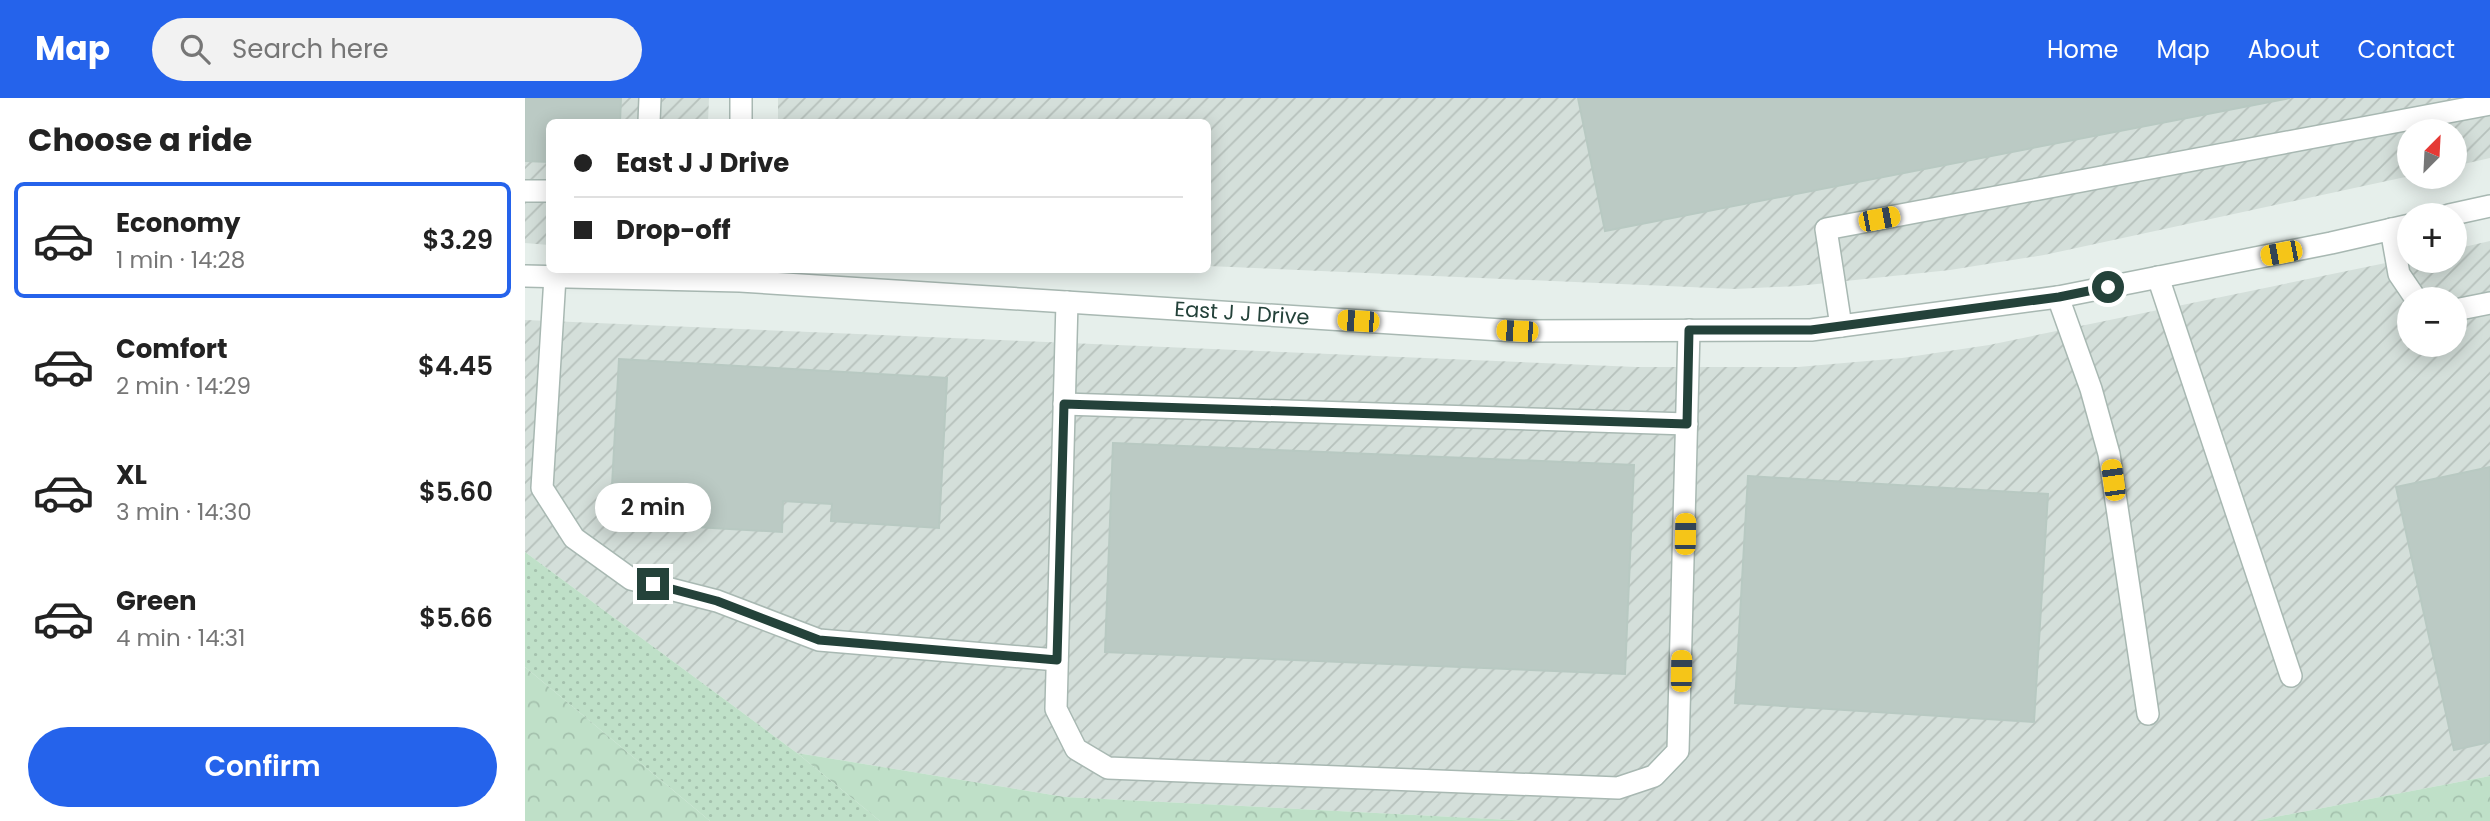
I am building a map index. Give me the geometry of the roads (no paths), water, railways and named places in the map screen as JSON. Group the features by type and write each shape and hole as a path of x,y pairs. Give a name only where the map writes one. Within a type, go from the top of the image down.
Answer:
{"street":[{"path":"649,119 650,98"},
{"path":"741,98 741,119"},
{"path":"1841,326 1826,229 2490,104"},
{"path":"525,191 546,191"},
{"path":"2467,211 2490,206"},
{"name":"East J J Drive","path":"525,276 740,275 1067,302 1517,331 1811,330 2059,297 2397,228"},
{"path":"555,277 542,488 574,538 631,579 717,601 819,640 1057,660"},
{"path":"2158,277 2291,676"},
{"path":"2059,297 2091,389 2109,454 2148,714"},
{"path":"1067,302 1056,709 1076,749 1108,768 1618,788 1654,776 1678,751 1689,330"},
{"path":"2467,308 2490,303"},
{"path":"1064,404 1687,424"}]}
